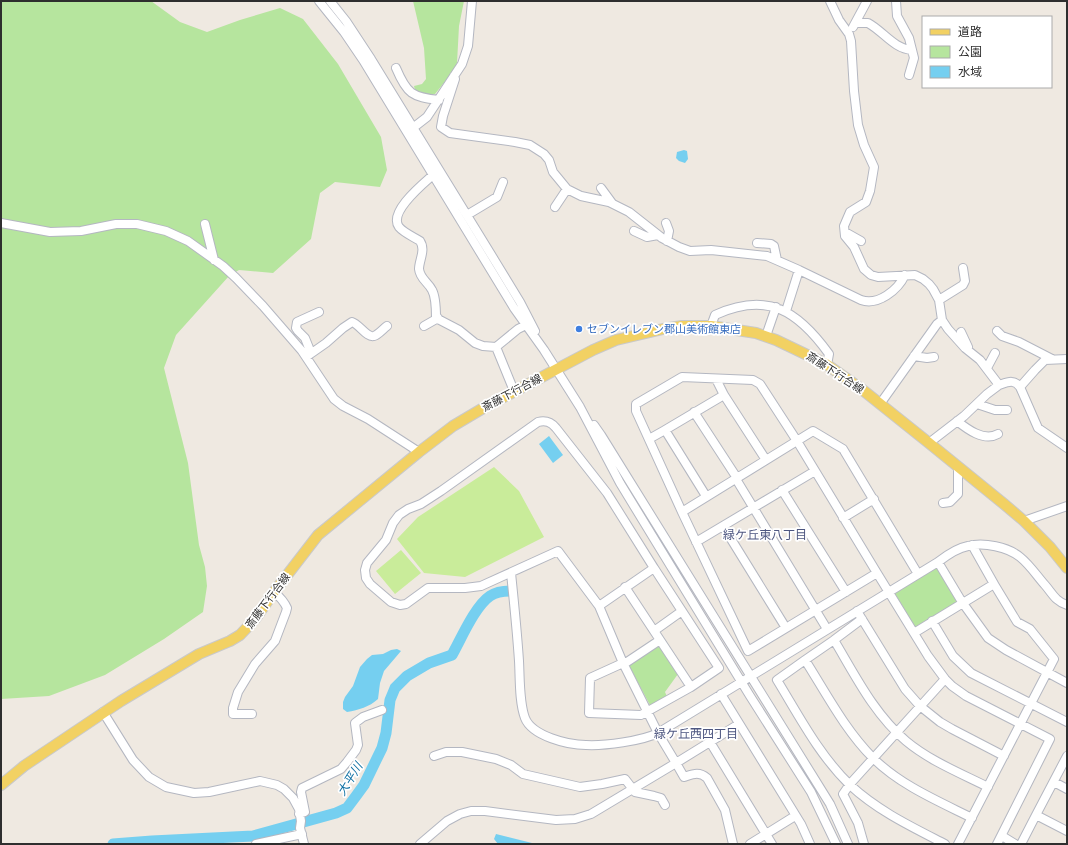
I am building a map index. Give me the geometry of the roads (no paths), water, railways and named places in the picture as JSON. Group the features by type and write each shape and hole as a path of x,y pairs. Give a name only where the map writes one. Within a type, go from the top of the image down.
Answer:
{"main road":[{"name":"斎藤下行合線","path":"1,785 24,766 103,712 199,654 236,638 251,625 274,592 318,535 418,452 453,426 514,391 593,350 629,336 673,327 711,326 756,333 802,351 827,365 930,443 1024,521 1050,547 1067,568"}],"street":[{"path":"319,1 344,32 467,216 520,302 544,350 556,370 580,407 601,435 830,804 848,844"},
{"path":"330,1 363,46 410,130 432,175 514,308 544,350"},
{"path":"410,130 427,117 462,64 468,46 472,1"},
{"path":"830,1 839,20 849,34 851,41 858,125 864,145 874,167 870,191 866,202 850,212 844,226 845,236 854,247 864,269 867,272 878,277 915,275 923,279 933,289 939,300 942,320 948,329 987,368 999,385"},
{"path":"849,34 867,1"},
{"path":"896,1 897,16 909,38 914,58 909,75"},
{"path":"856,23 868,23 905,50 912,50"},
{"path":"396,68 408,91 419,97 439,100"},
{"path":"454,76 455,79 441,127 450,133 530,145 544,154 549,160 553,172 567,189 581,196 612,203 629,212 667,241 690,251 711,250 767,256 861,300 870,302 883,298 900,283 905,275"},
{"path":"432,175 412,193 404,203 397,223 402,230 420,241 422,244 423,249 419,268 421,277 433,290 436,318 459,330 475,343 483,346 496,347 518,329 526,325"},
{"path":"467,216 497,197 503,182"},
{"path":"602,188 612,203"},
{"path":"555,207 567,189"},
{"path":"1,223 50,232 81,231 116,224 137,224 166,231 188,241 242,283 309,355 334,399 343,406 368,419 418,452"},
{"path":"666,223 669,231 667,241"},
{"path":"204,224 214,260"},
{"path":"634,231 647,237 658,235"},
{"path":"844,232 861,241"},
{"path":"757,243 771,244 774,246 777,260"},
{"path":"939,300 963,285 965,281 963,268"},
{"path":"786,311 799,270"},
{"path":"711,326 715,315 743,306 757,304 776,307 786,311 800,322 824,347 829,354 827,365"},
{"path":"766,336 776,307"},
{"path":"309,355 305,338 298,331 296,325 297,322 319,312"},
{"path":"424,326 438,318"},
{"path":"880,404 937,324 942,320"},
{"path":"309,355 352,322 356,323 369,336 372,337 387,326"},
{"path":"997,331 1002,336 1024,344 1052,359"},
{"path":"961,332 970,352"},
{"path":"496,347 514,391"},
{"path":"987,368 995,353"},
{"path":"914,356 927,358 934,357"},
{"path":"1020,387 1045,360 1067,359"},
{"path":"877,573 748,651 636,411 636,404 682,377 753,380 760,384 797,441 877,573 888,592 944,679 966,696 1050,739 1000,840 1015,844"},
{"path":"716,379 724,395 766,460"},
{"path":"930,443 999,385 1013,381 1020,387 1038,428 1067,448"},
{"path":"649,438 724,395"},
{"path":"977,404 996,410 1007,410"},
{"path":"580,407 620,483 811,792 836,844"},
{"path":"694,412 736,478 827,629"},
{"path":"660,640 623,664 590,678 590,713 641,716 648,712 691,687 719,668 607,493 556,428 551,423 543,420 421,504 408,509 399,515 393,523 386,540 367,562 365,570 366,578 370,584 391,602 400,605 406,604 428,588 465,588 481,586 558,551 599,606 623,664 648,712 658,733 684,777 696,773 704,775 707,778 725,810 733,844"},
{"path":"957,421 967,429 979,435 990,437 998,434"},
{"path":"665,430 706,496"},
{"path":"682,512 813,431 844,449 918,574"},
{"path":"943,503 950,502 958,494 958,466"},
{"path":"696,542 815,471"},
{"path":"782,490 846,592"},
{"path":"843,518 874,499"},
{"path":"1024,521 1067,506"},
{"path":"723,526 786,628"},
{"path":"958,844 1054,659 1030,629 1017,622 972,545"},
{"path":"511,573 522,705 525,720 534,731 543,736 585,745 648,738 658,733 961,548 972,545 982,545 1014,553 1021,558 1047,587 1054,598 1067,605"},
{"path":"938,562 983,634 992,642 1067,683"},
{"path":"599,606 654,568"},
{"path":"914,632 994,584"},
{"path":"625,588 691,687"},
{"path":"252,714 233,714 233,708 238,692 255,664 275,641 286,612 286,604 274,592"},
{"path":"654,631 682,611"},
{"path":"857,611 905,688 920,706 952,730 1004,756"},
{"path":"862,619 777,680 824,756 850,784 887,813 945,844"},
{"path":"932,621 953,656 964,667 977,676 1067,722"},
{"path":"834,640 877,710 897,732 922,752 988,787"},
{"path":"805,660 847,727 873,758 902,781 972,818"},
{"path":"864,844 858,823 843,794 850,784 944,679"},
{"path":"721,694 795,816 810,844"},
{"path":"256,844 300,824 305,812 301,792 302,788 341,769 356,750 358,745 355,723 363,716 382,710"},
{"path":"103,712 133,760 157,784 194,793 209,792 260,781 277,785 290,793 298,809 304,844"},
{"path":"420,844 447,820 471,811 485,811 556,820 575,819 591,814 739,724"},
{"path":"710,742 772,844"},
{"path":"434,756 446,752 462,752 496,759 511,765 523,774 580,786 602,784 625,779 635,792 661,798 665,805"},
{"path":"1021,844 1067,756"},
{"path":"1054,782 1067,789"},
{"path":"1036,815 1067,831"},
{"path":"750,844 795,816"}],"water":[{"path":"684,150 687,151 688,159 685,163 676,158 677,152"},
{"path":"549,436 563,455 553,463 539,444"},
{"path":"397,649 401,651 384,671 380,683 378,699 360,709 347,712 343,709 345,697 353,686 360,667 367,659 372,655 383,654"},
{"path":"496,834 536,844 498,844 494,839"}],"waterway":[{"name":"大平川","path":"113,844 253,836 336,813 347,808 364,785 382,748 386,733 390,700 395,688 407,676 429,663 452,655 474,615 484,601 495,594 511,591"}],"place":[{"name":"セブンイレブン郡山美術館東店","path":"579,329"}],"district":[{"name":"緑ケ丘東八丁目","path":"765,535"},
{"name":"緑ケ丘西四丁目","path":"696,734"}]}
